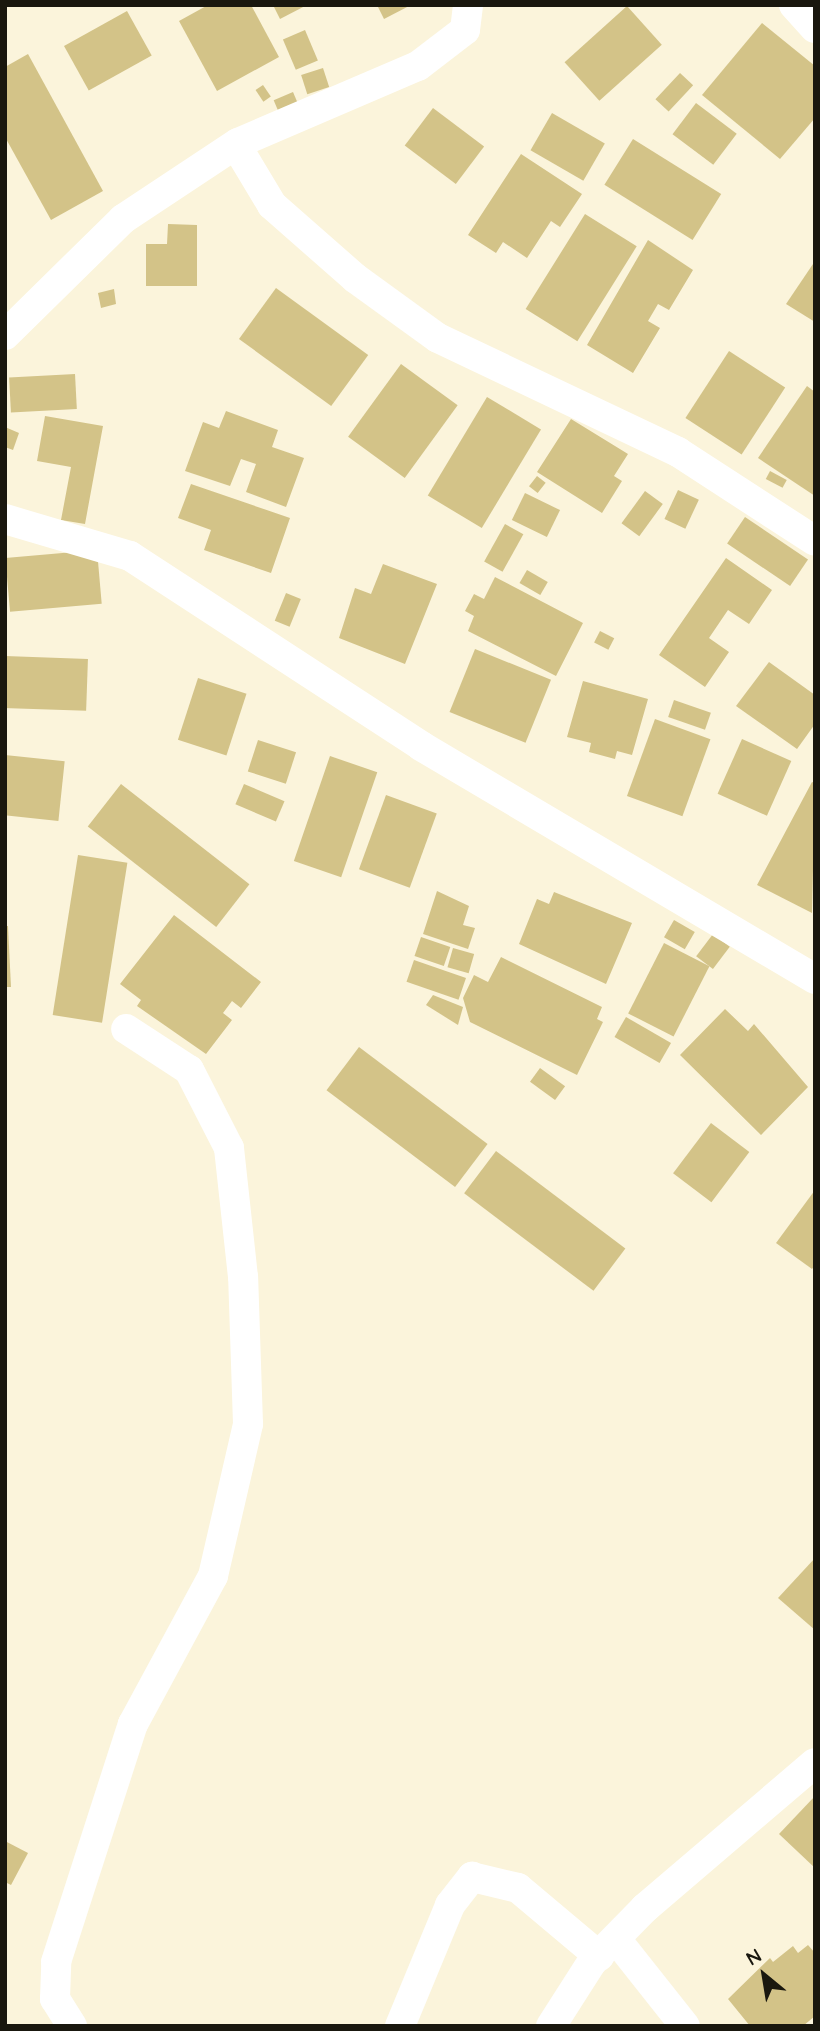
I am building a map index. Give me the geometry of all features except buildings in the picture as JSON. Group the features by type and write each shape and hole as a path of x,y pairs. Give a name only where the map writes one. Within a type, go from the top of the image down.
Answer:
{"street":[{"path":"5,335 123,219 236,145 418,66 465,30 468,5"},
{"path":"794,5 815,28"},
{"path":"236,145 272,205 355,278 438,338 678,452 815,541"},
{"path":"5,519 139,561 421,747 815,979"},
{"path":"72,2026 55,1999 56,1962 133,1724 213,1577 248,1424 243,1277 229,1148 189,1070 125,1029"},
{"path":"551,2026 607,1947 815,1763"},
{"path":"400,2026 450,1905 472,1877 517,1888 607,1947 685,2026"}]}
